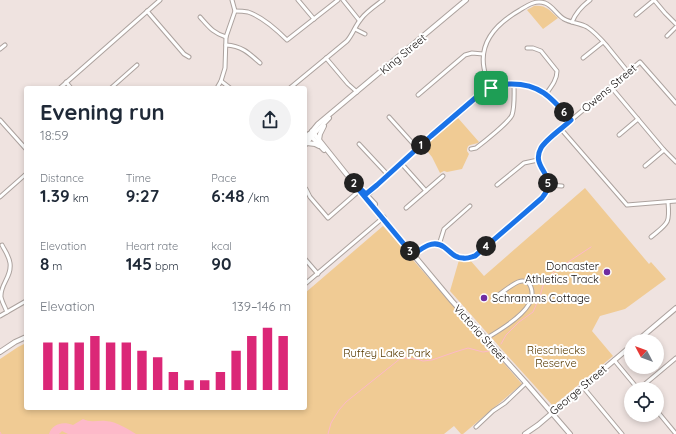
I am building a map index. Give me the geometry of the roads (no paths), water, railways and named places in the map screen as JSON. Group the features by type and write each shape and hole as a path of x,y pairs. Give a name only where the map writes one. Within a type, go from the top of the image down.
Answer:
{"main road":[{"name":"King Street","path":"307,141 318,124 466,0"},
{"name":"King Street","path":"312,134 339,107"},
{"path":"319,140 321,131 333,114"},
{"name":"Victoria Street","path":"312,134 319,140 365,195 452,302 570,434"},
{"name":"Victoria Street","path":"312,134 321,147 348,175"},
{"path":"307,142 316,144 321,147"},
{"path":"644,334 676,308"},
{"path":"0,352 24,338"},
{"name":"George Street","path":"525,434 532,430 624,352"}],"street":[{"path":"62,86 160,0"},
{"path":"218,86 225,68 226,37 233,18 234,11 232,0"},
{"path":"298,0 314,19"},
{"path":"234,11 247,12 265,20 287,40 338,0"},
{"path":"343,0 360,20"},
{"path":"292,86 347,41 360,20 383,0"},
{"path":"549,5 551,0"},
{"path":"572,22 582,6 590,0"},
{"path":"636,15 654,0 676,24"},
{"path":"491,88 484,70 483,54 487,41 494,30 511,15 529,4 539,2 549,5 565,19 586,26 595,32 628,72"},
{"path":"147,11 184,54 189,57"},
{"path":"200,17 218,35 226,37"},
{"path":"667,36 676,27"},
{"path":"355,29 365,34"},
{"path":"583,58 603,42"},
{"path":"0,50 5,45"},
{"path":"226,45 240,47 252,55 260,63"},
{"path":"527,48 534,48 541,51 557,71 556,79 546,94"},
{"path":"418,95 468,53 483,54"},
{"path":"326,58 356,93"},
{"name":"Owens Street","path":"538,160 540,150 544,143 640,62 676,102"},
{"path":"113,86 137,66"},
{"path":"66,82 69,86"},
{"path":"221,82 227,86"},
{"path":"471,149 476,148 505,124 512,116 514,110 514,84"},
{"path":"365,195 477,96 491,88 501,85 514,84 532,86 553,99 571,120"},
{"path":"610,87 676,162"},
{"path":"389,117 417,148"},
{"path":"619,135 638,119"},
{"path":"0,120 3,126 24,148"},
{"path":"561,129 627,205 676,201"},
{"path":"360,144 388,175"},
{"path":"645,166 664,150"},
{"path":"413,255 423,247 431,244 444,247 459,258 475,256 542,198 547,191 548,185 546,175 538,160 524,163 497,185"},
{"path":"401,162 426,191"},
{"path":"0,197 24,176"},
{"path":"406,208 443,176"},
{"path":"548,185 562,186"},
{"path":"307,191 310,197 328,218 360,190"},
{"path":"651,237 668,221 668,202"},
{"path":"439,245 444,229 470,206"},
{"path":"307,282 384,218"},
{"path":"2,245 10,264 9,273 2,286 1,293 1,299 7,312"},
{"path":"307,261 318,274"},
{"path":"486,339 523,312 530,304 533,290 526,282 518,282 497,296"},
{"path":"0,316 24,301"},
{"path":"647,382 676,358"},
{"path":"614,360 633,382"},
{"path":"476,427 526,383"},
{"path":"583,386 622,434"},
{"path":"664,419 676,434"}],"waterway":[{"path":"501,344 506,335 519,322 533,312 544,282 556,270 591,247"},
{"path":"328,434 331,423 346,402 401,358 423,361 432,360 468,348 483,352 489,351"}],"place":[{"name":"Doncaster Athletics Track","path":"607,272"},
{"name":"Schramms Cottage","path":"484,298"}],"park label":[{"name":"Ruffey Lake Park","path":"387,353"},
{"name":"Rieschiecks Reserve","path":"556,356"}]}
